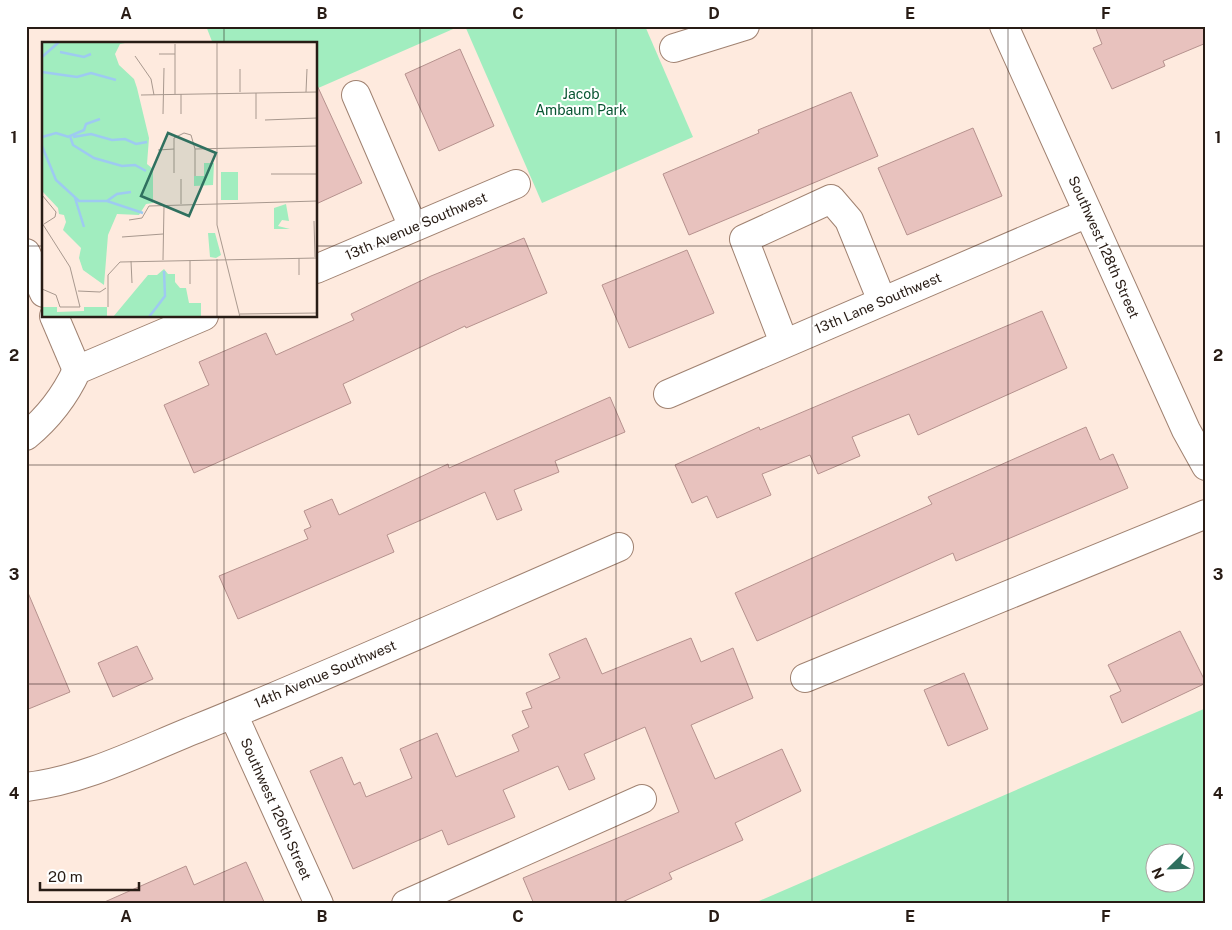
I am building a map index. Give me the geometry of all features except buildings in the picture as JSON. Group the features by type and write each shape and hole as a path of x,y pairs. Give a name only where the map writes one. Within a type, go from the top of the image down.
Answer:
{"street":[{"path":"674,48 744,26"},
{"name":"Southwest 128th Street","path":"1004,26 1186,430 1206,466"},
{"path":"356,95 413,227"},
{"name":"13th Avenue Southwest","path":"318,268 516,184"},
{"path":"784,343 744,239 831,200 849,220 882,301"},
{"name":"13th Lane Southwest","path":"668,394 1088,212"},
{"path":"26,253 42,289"},
{"path":"55,318 77,370"},
{"path":"26,436 54,408 69,388 77,370 199,318"},
{"path":"805,678 1206,514"},
{"name":"14th Avenue Southwest","path":"26,786 47,784 80,776 233,714 619,547"},
{"name":"Southwest 126th Street","path":"233,714 319,904"},
{"path":"406,904 642,799"}],"green space":[{"path":"206,26 460,26 318,88 318,42 212,42"},
{"name":"Jacob Ambaum Park","path":"465,26 645,26 693,137 542,203"},
{"path":"1206,708 1206,904 752,904"}]}
